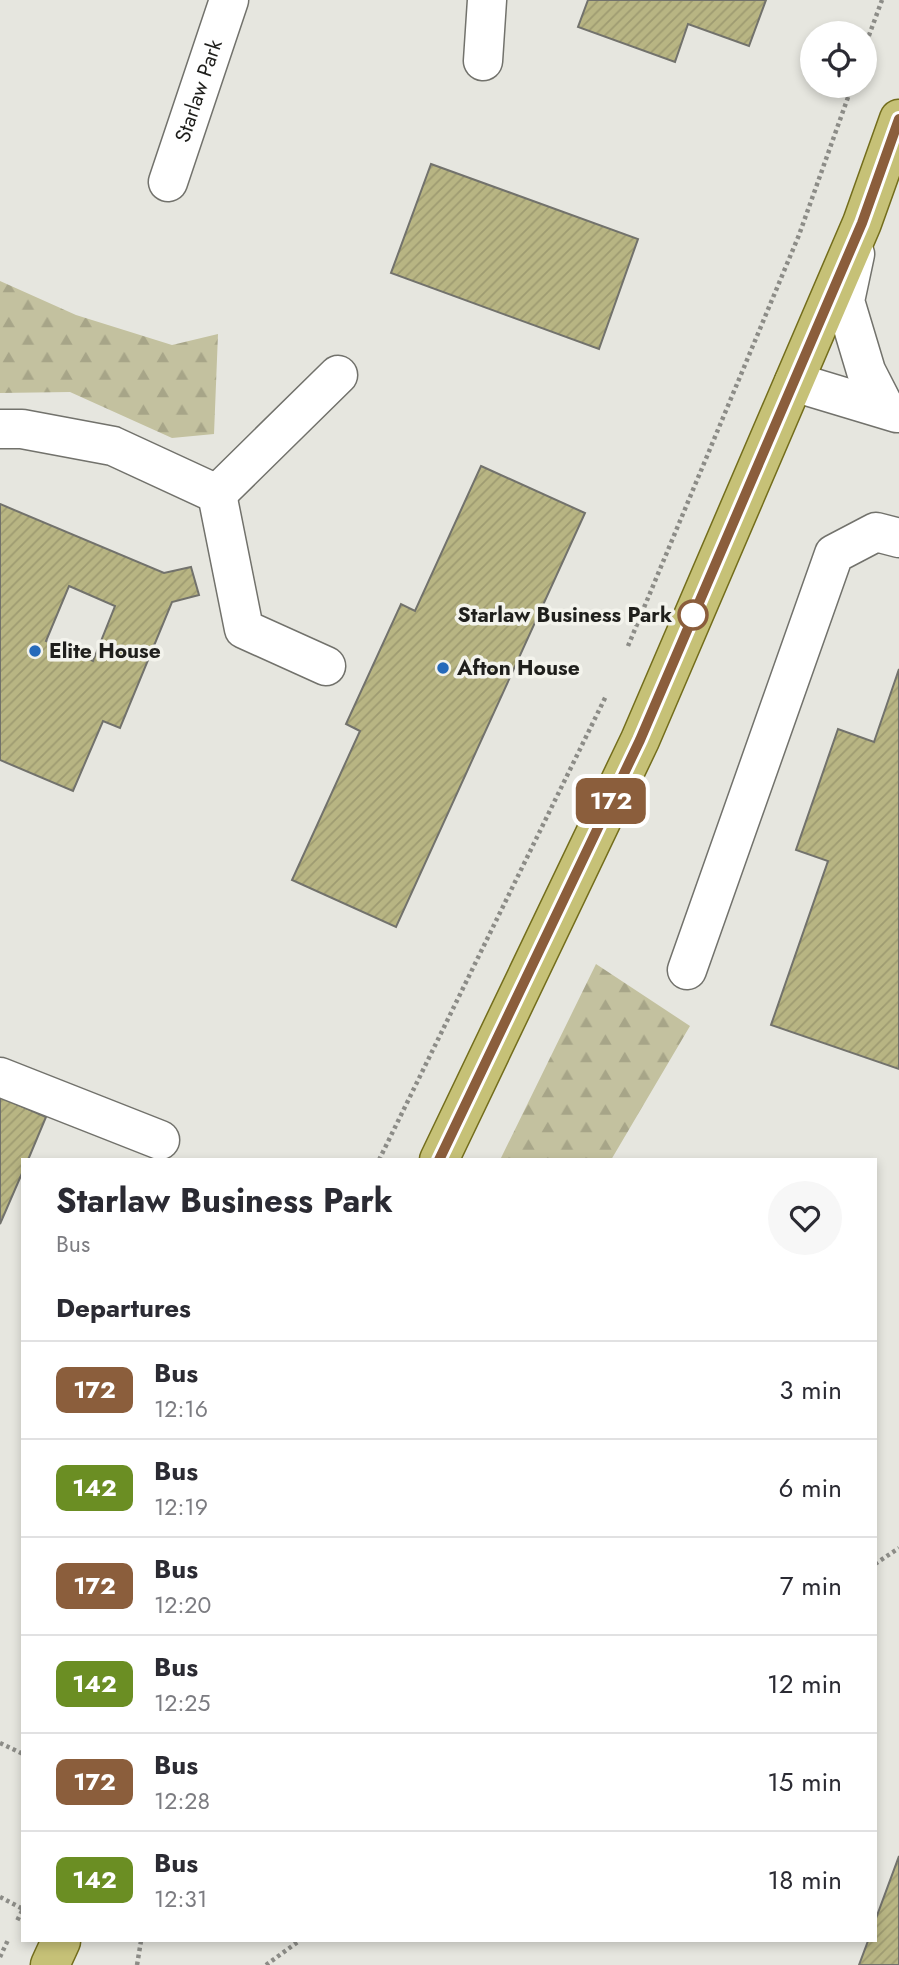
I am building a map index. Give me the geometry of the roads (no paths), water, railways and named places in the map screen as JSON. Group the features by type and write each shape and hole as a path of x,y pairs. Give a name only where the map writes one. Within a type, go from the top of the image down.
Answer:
{"main road":[{"path":"440,1158 640,740 862,223 899,119"},
{"path":"50,1965 61,1942"}],"lane":[{"name":"Starlaw Park","path":"168,181 229,0"},
{"path":"483,61 488,0"},
{"path":"862,223 845,301 866,371 892,411"},
{"path":"217,494 338,375"},
{"path":"794,382 892,411"},
{"path":"0,429 22,429 113,446 217,494"},
{"path":"217,494 244,629 326,666"},
{"path":"687,970 834,554 876,532 899,538"},
{"path":"0,1077 160,1140"}],"place":[{"name":"Starlaw Business Park","path":"693,615"},
{"name":"Elite House","path":"35,651"},
{"name":"Afton House","path":"443,668"}]}
